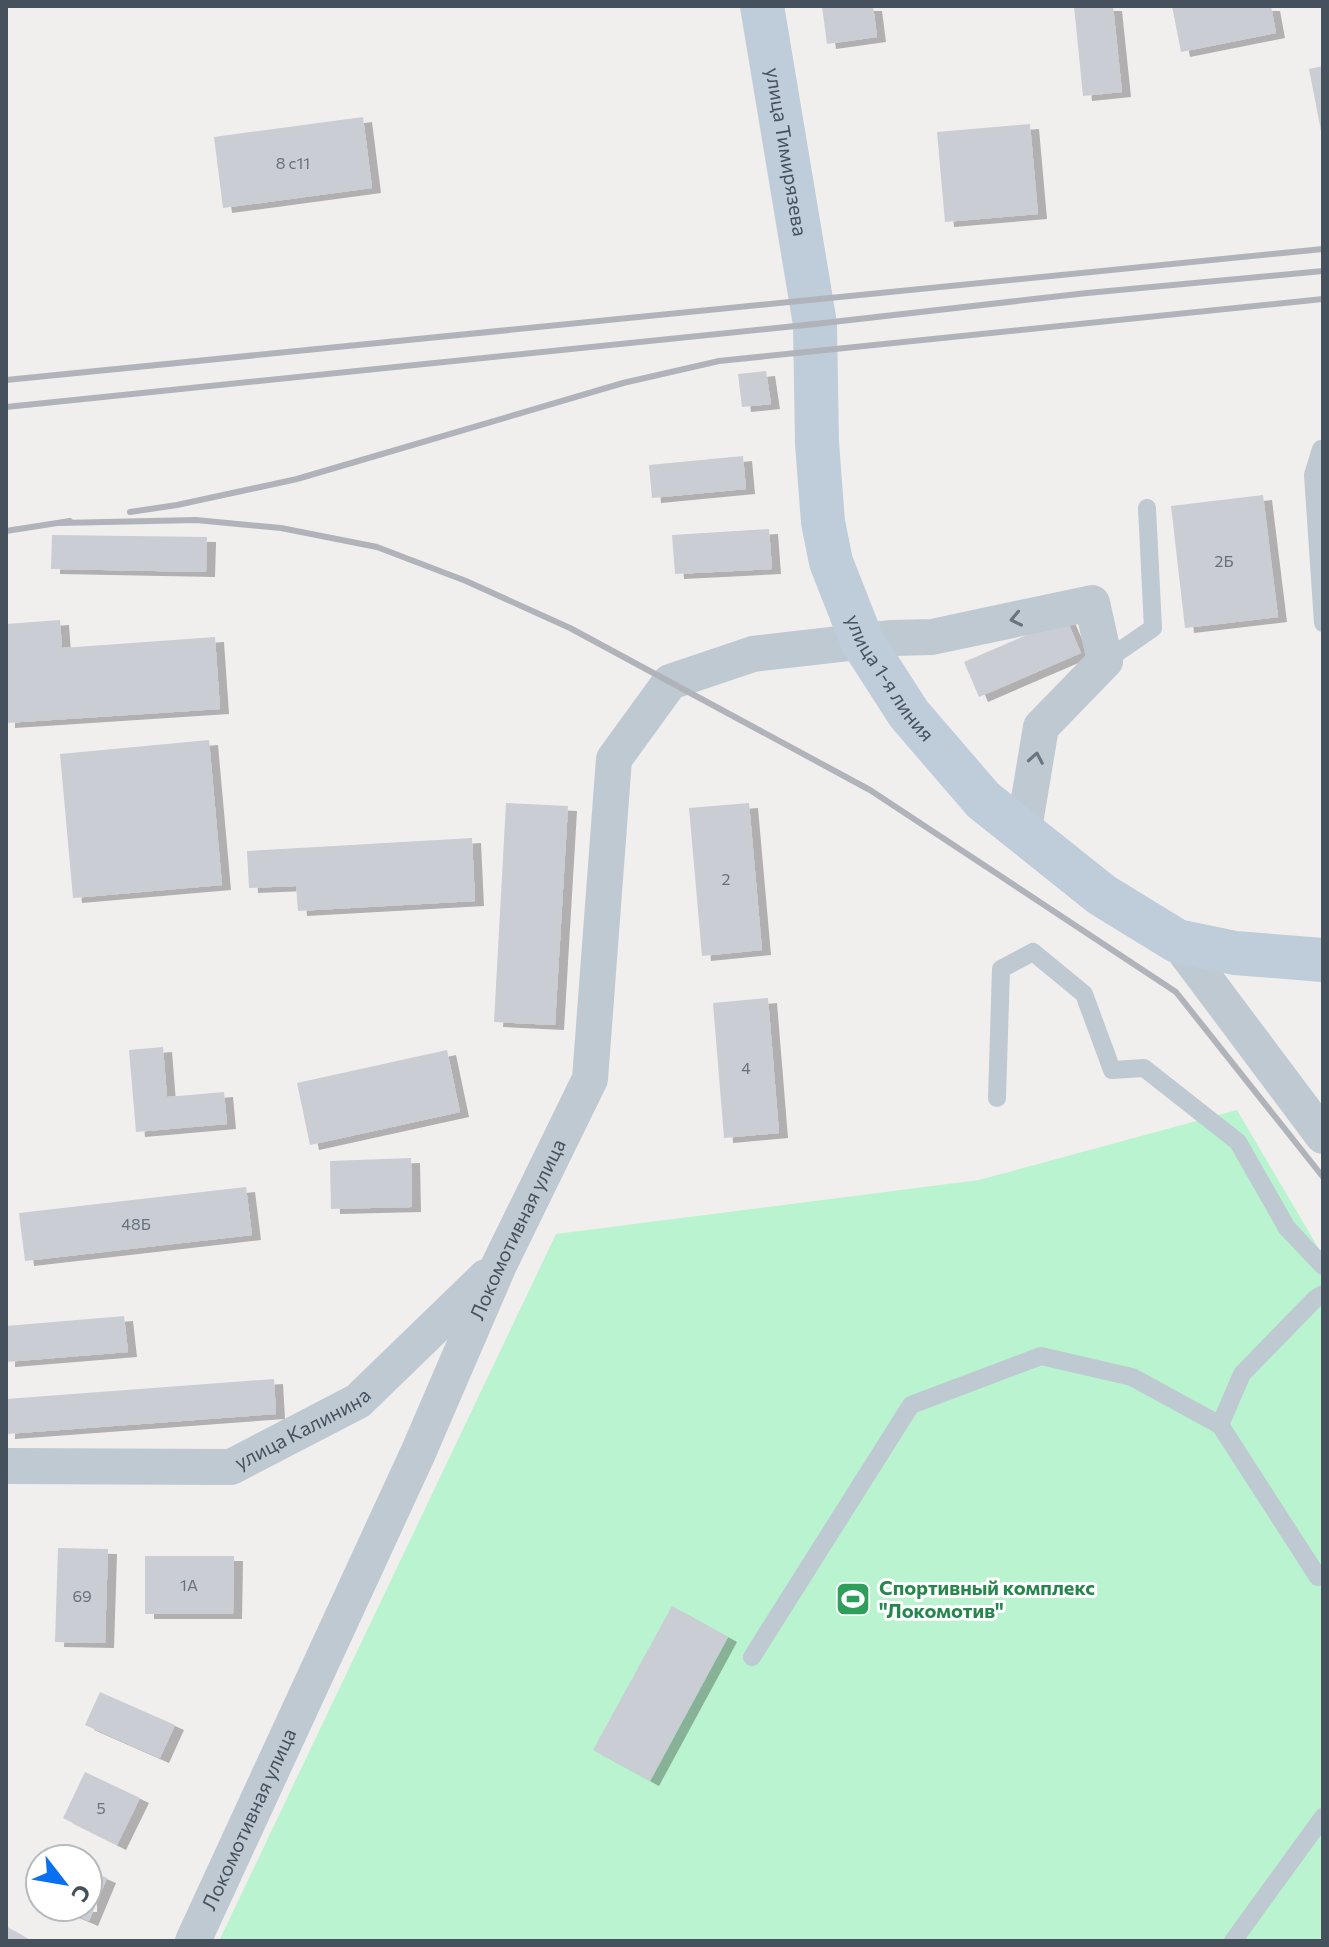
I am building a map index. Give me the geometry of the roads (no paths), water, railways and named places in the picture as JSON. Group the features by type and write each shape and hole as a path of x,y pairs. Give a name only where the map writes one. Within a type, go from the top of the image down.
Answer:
{"main road":[{"name":"улица Тимирязева","path":"762,6 812,299"},
{"name":"улица 1-я линия","path":"812,299 823,522 831,562 862,641 909,714 983,800 1102,895 1177,941"},
{"path":"1177,941 1235,953 1323,960"}],"street":[{"name":"Локомотивная улица","path":"193,1941 418,1453 499,1265 590,1079 614,759 670,682 753,654 862,641 932,637 1092,603 1105,661"},
{"path":"1023,835 1041,727 1105,661"},
{"path":"1177,941 1323,1136"},
{"name":"улица Калинина","path":"6,1466 231,1467 358,1401 499,1265"}],"lane":[{"path":"1321,449 1313,475 1323,623"},
{"path":"1105,661 1153,628 1147,508"},
{"path":"997,1098 1001,969 1033,952 1084,994 1112,1070 1144,1068 1238,1142 1287,1228 1323,1266"},
{"path":"1220,1425 1242,1374 1323,1294"},
{"path":"752,1657 911,1405 1041,1356 1132,1377 1220,1425 1318,1577"},
{"path":"1233,1941 1323,1817"}],"railway":[{"path":"6,380 1323,249"},
{"path":"6,407 1323,271"},
{"path":"130,512 297,479 623,383 719,361 1323,299"},
{"path":"60,523 196,520 281,528 377,547 466,581 570,628 870,790 1176,992 1323,1177"},
{"path":"6,531 70,521"}],"place":[{"name":"Спортивный комплекс \"Локомотив\"","path":"853,1599"}]}
